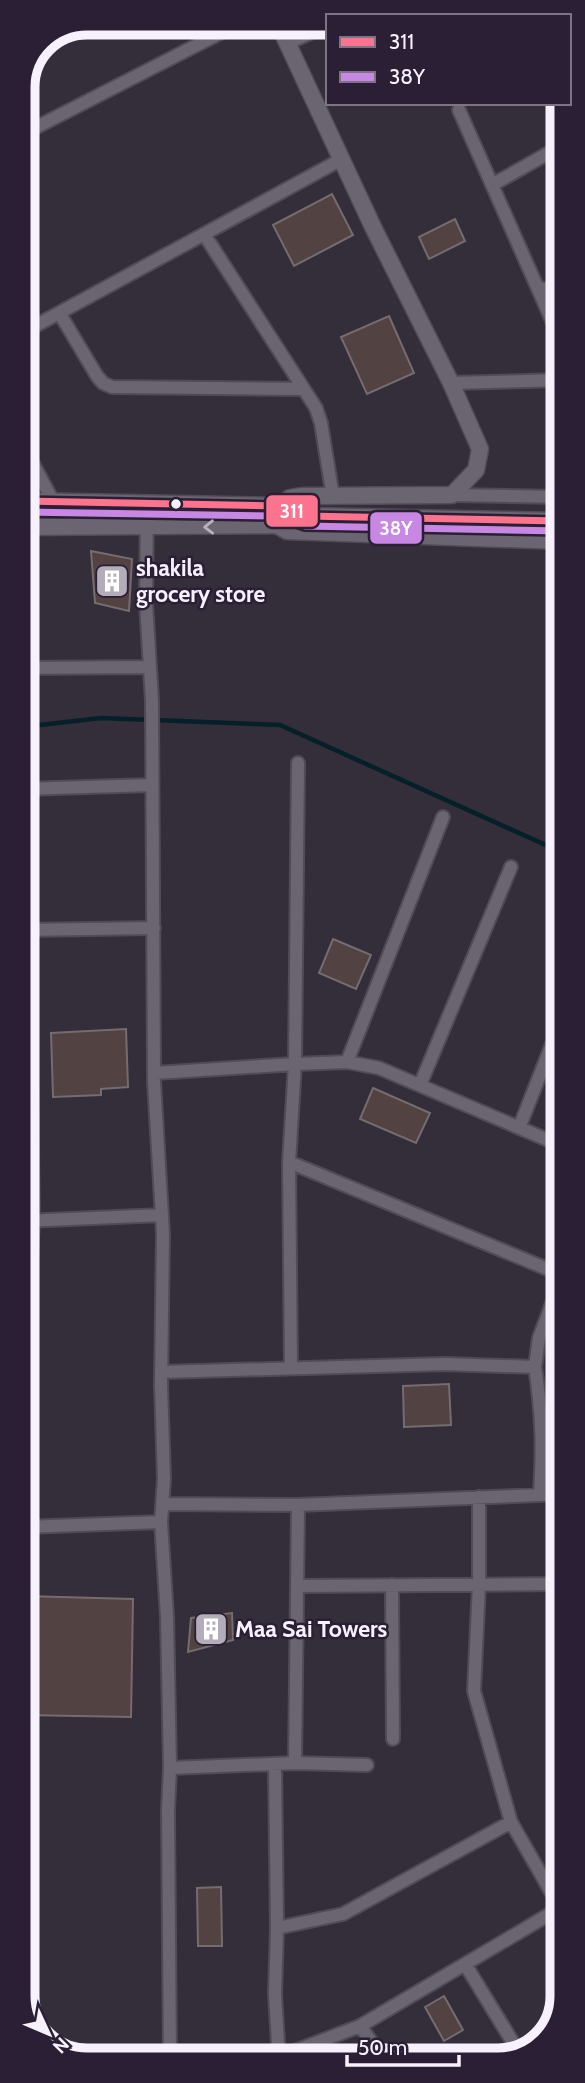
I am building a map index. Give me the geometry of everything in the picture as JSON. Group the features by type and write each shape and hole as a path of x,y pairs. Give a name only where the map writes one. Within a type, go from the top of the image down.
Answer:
{"street":[{"path":"35,128 217,35"},
{"path":"284,35 480,449 476,470 452,495"},
{"path":"288,43 306,35"},
{"path":"462,105 492,184 550,316"},
{"path":"492,184 550,152"},
{"path":"36,326 342,159"},
{"path":"204,234 316,408 333,497"},
{"path":"538,289 550,288"},
{"path":"61,314 97,376 112,387 304,389"},
{"path":"451,383 550,380"},
{"path":"35,467 53,500"},
{"path":"277,525 279,506 290,498 302,496 550,497"},
{"path":"35,501 279,506 305,516"},
{"path":"147,503 149,667 152,701 155,1073 162,1215 163,1504 160,1522 167,1616 170,1768 170,2048"},
{"path":"35,527 277,525 305,516 550,521"},
{"path":"277,525 287,531 550,541"},
{"path":"35,668 149,667"},
{"path":"291,1368 289,1162 295,1064 298,763"},
{"path":"35,789 151,785"},
{"path":"347,1062 443,817"},
{"path":"420,1085 510,867"},
{"path":"35,930 154,928"},
{"path":"519,1128 550,1049"},
{"path":"155,1073 347,1062 372,1066 550,1141"},
{"path":"289,1162 550,1271"},
{"path":"35,1221 162,1215"},
{"path":"540,1493 542,1411 535,1367 539,1338 550,1308"},
{"path":"161,1372 445,1364 535,1367"},
{"path":"163,1504 298,1505 550,1493"},
{"path":"479,1497 479,1584 474,1691 511,1822 550,1891"},
{"path":"295,1763 298,1505"},
{"path":"35,1527 160,1522"},
{"path":"298,1586 550,1584"},
{"path":"392,1585 393,1739"},
{"path":"170,1768 295,1763 367,1765"},
{"path":"275,1765 275,1994 278,2048"},
{"path":"277,1928 343,1914 511,1822"},
{"path":"304,2048 360,2026 550,1916"},
{"path":"465,1964 515,2045"},
{"path":"360,2026 376,2048"}],"building":[{"path":"332,194 353,235 294,266 273,225"},
{"path":"455,219 465,241 429,259 419,237"},
{"path":"389,316 414,373 367,394 341,337"},
{"name":"shakila grocery store","path":"91,551 132,559 129,611 95,603"},
{"path":"333,939 371,955 356,989 319,973"},
{"path":"126,1029 128,1087 101,1089 101,1095 53,1097 51,1033"},
{"path":"373,1088 430,1113 416,1143 360,1119"},
{"path":"449,1384 451,1425 404,1427 403,1386"},
{"path":"35,1596 133,1599 131,1717 35,1715"},
{"name":"Maa Sai Towers","path":"232,1613 233,1640 188,1652 191,1618"},
{"path":"221,1887 222,1946 198,1946 197,1888"},
{"path":"444,1996 463,2030 444,2041 425,2007"}],"waterway":[{"path":"35,726 101,718 280,725 550,847"}],"transit line":[{"name":"311","path":"35,501 279,506 305,516 550,521"},
{"name":"38Y","path":"35,512 277,516 305,526 550,531"}],"place":[{"name":"shakila grocery store","path":"112,581"},
{"name":"Maa Sai Towers","path":"211,1629"}]}
